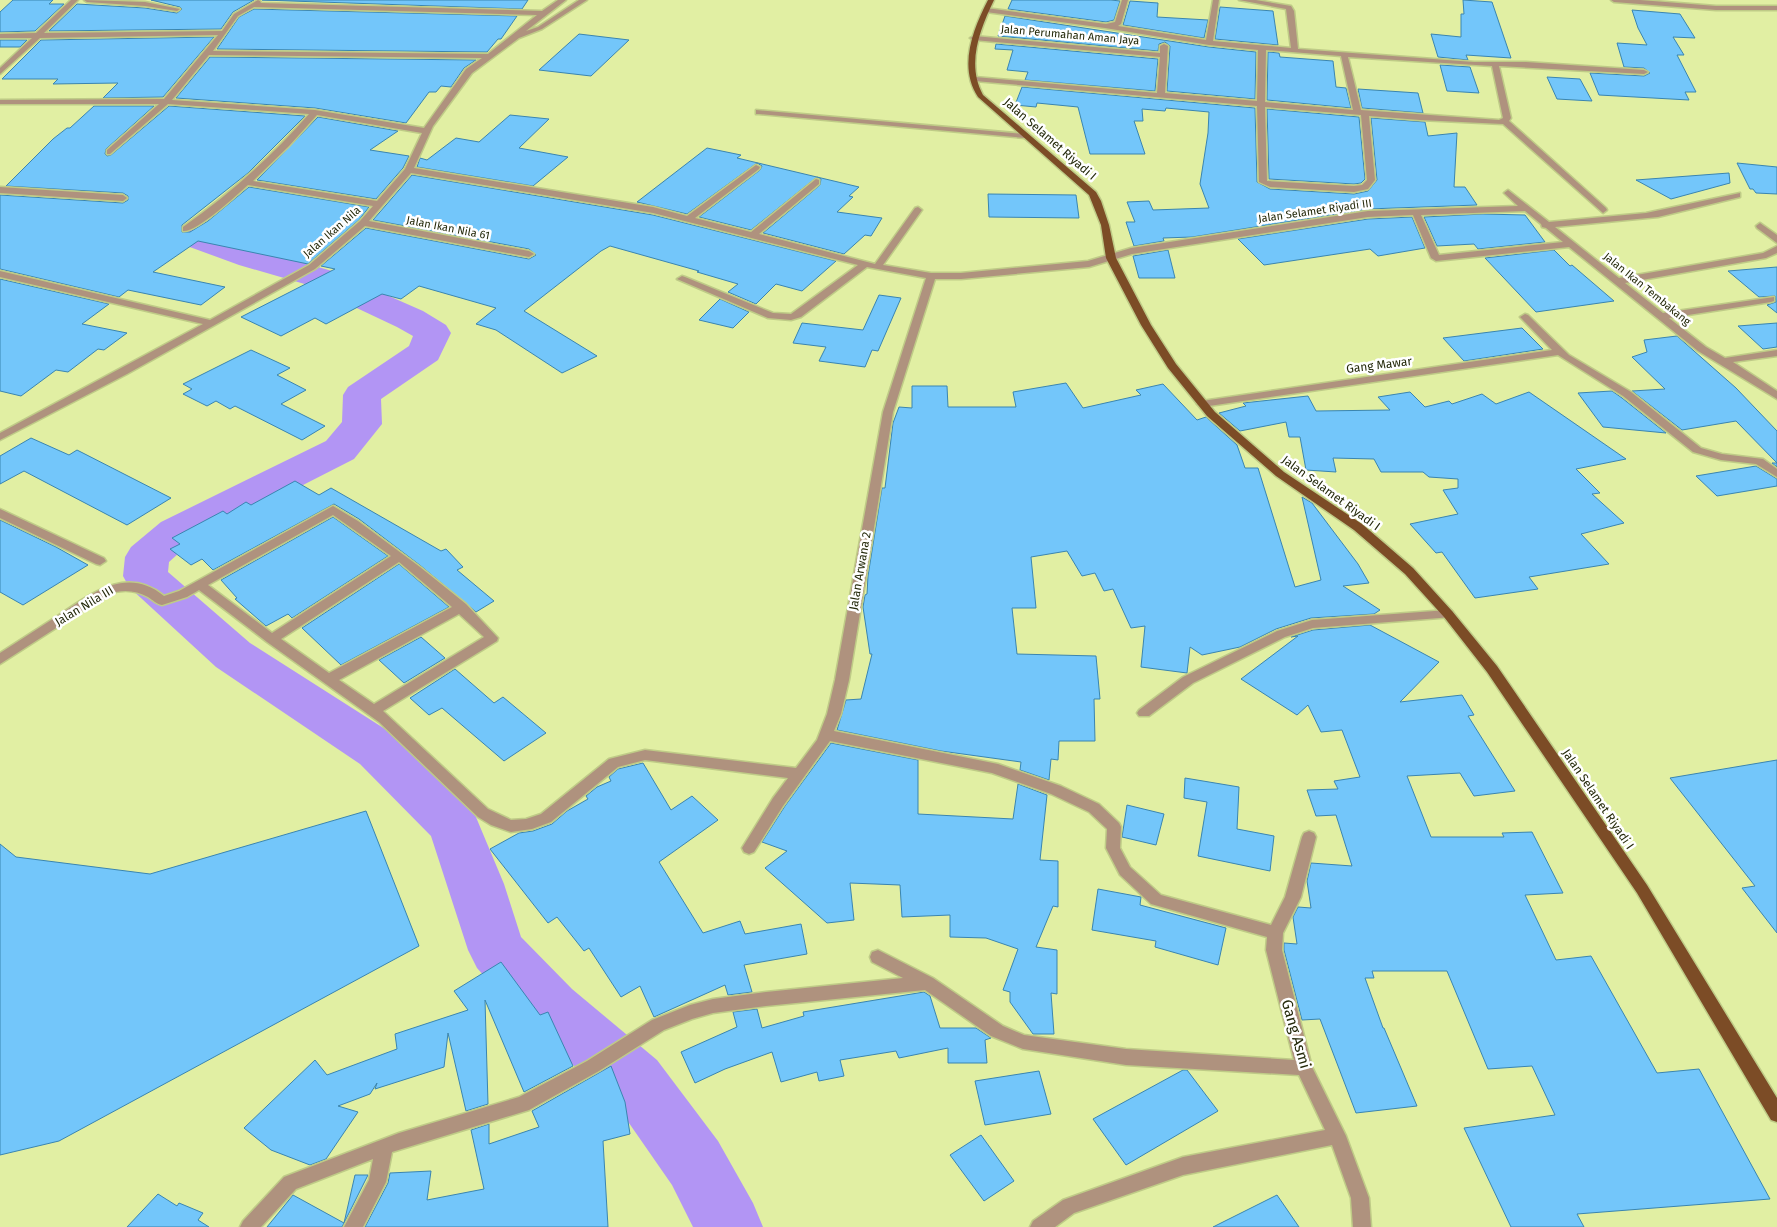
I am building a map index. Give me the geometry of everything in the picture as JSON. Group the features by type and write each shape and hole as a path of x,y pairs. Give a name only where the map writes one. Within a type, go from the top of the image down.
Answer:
{"main road":[{"name":"Jalan Selamet Riyadi I","path":"989,5 974,38 972,53 975,79 979,93 986,102 1093,194 1097,200 1105,225 1111,258 1157,344 1172,366 1202,404 1280,474 1358,527 1409,571 1448,614 1492,669 1637,881 1777,1114"}],"street":[{"path":"0,72 75,0"},
{"path":"87,0 145,4 177,9"},
{"path":"110,152 167,102 224,33 236,15 263,0"},
{"name":"Jalan Ikan Nila","path":"0,436 212,323 312,267 363,223 409,170 426,131 469,71 514,38 543,12 563,0"},
{"path":"514,38 540,28 584,0"},
{"name":"Jalan Perumahan Aman Jaya","path":"1105,26 1118,24 1125,0"},
{"path":"1210,43 1216,0"},
{"path":"1242,0 1289,7 1295,51"},
{"path":"1614,0 1716,8 1777,8"},
{"path":"251,5 543,12"},
{"name":"Jalan Perumahan Aman Jaya","path":"989,5 1210,43 1495,65 1526,64 1644,72"},
{"path":"0,36 224,33"},
{"path":"1161,95 1165,36"},
{"name":"Jalan Perumahan Aman Jaya","path":"974,38 1163,54"},
{"path":"1262,48 1261,180 1266,184 1354,190 1365,187 1371,180 1361,112 1344,54"},
{"path":"208,53 490,56"},
{"path":"1495,65 1507,114 1505,121"},
{"path":"975,79 1483,122 1505,121 1603,210"},
{"path":"0,102 82,100 167,102 314,112 426,131"},
{"path":"186,229 207,215 289,144 314,112"},
{"path":"759,112 1025,136"},
{"path":"688,219 756,167"},
{"name":"Jalan Selamet Riyadi III","path":"409,170 654,210 877,267 931,276 961,276 1089,264 1149,248 1348,216 1526,208"},
{"path":"246,182 380,204"},
{"path":"752,236 816,182"},
{"path":"0,190 123,198"},
{"name":"Jalan Ikan Tembakang","path":"1508,193 1545,225 1702,349 1777,396"},
{"path":"1545,225 1590,219 1646,216 1686,209 1737,195"},
{"path":"877,267 918,210"},
{"path":"1416,212 1436,258 1570,244"},
{"name":"Jalan Ikan Nila 61","path":"363,223 529,254"},
{"path":"1760,226 1777,240"},
{"path":"1618,281 1766,255 1777,249"},
{"path":"682,279 771,316 791,317 798,315 865,264"},
{"path":"0,274 212,323"},
{"name":"Jalan Arwana 2","path":"749,848 826,735 834,714 842,680 888,412 931,276"},
{"path":"1661,316 1770,299"},
{"path":"1525,317 1571,361 1628,394 1697,450 1721,457 1753,460 1777,474"},
{"name":"Gang Mawar","path":"1202,404 1560,352"},
{"path":"1722,361 1777,353"},
{"name":"Jalan Nila III","path":"0,659 105,591 114,587 136,587 153,594 162,601 183,594 333,510 367,532 399,557"},
{"path":"0,513 100,561"},
{"path":"272,639 399,557 462,607 492,638 374,710"},
{"path":"198,586 374,710 483,813 496,821 511,826 527,826 546,818 614,763 645,755 799,774"},
{"path":"329,679 462,607"},
{"path":"1144,712 1188,680 1273,638 1312,624 1448,614"},
{"path":"826,735 993,768 1056,790 1094,808 1114,827 1113,848 1125,871 1156,900 1275,933"},
{"name":"Gang Asmi","path":"1309,837 1293,896 1275,933 1274,950 1304,1068 1337,1136 1360,1198 1362,1227"},
{"path":"878,957 927,982 997,1031 1023,1042 1126,1057 1304,1068"},
{"path":"250,1227 290,1183 384,1148 399,1140 523,1104 593,1066 658,1025 690,1012 713,1006 927,982"},
{"path":"1039,1227 1068,1206 1183,1166 1337,1136"},
{"path":"353,1227 377,1182 384,1148"}],"building":[{"path":"13,0 53,0 49,4 64,4 35,31 0,32 0,12"},
{"path":"151,0 254,0 233,12 221,29 49,31 77,4 145,8 177,13 182,9"},
{"path":"262,0 528,0 522,9"},
{"path":"1012,0 1120,1 1114,20 1106,22 1008,9"},
{"path":"1463,0 1492,2 1511,58 1466,55 1468,60 1438,57 1431,34 1461,37 1461,14 1464,14"},
{"path":"1130,1 1158,3 1157,17 1208,20 1204,38 1123,25"},
{"path":"1220,7 1273,11 1278,45 1215,39"},
{"path":"254,9 517,16 501,39 498,39 487,52 217,49 239,17"},
{"path":"1632,10 1680,14 1695,38 1673,37 1684,55 1677,55 1696,92 1685,92 1689,100 1599,95 1590,73 1644,76 1650,73 1644,68 1624,67 1617,43 1647,45 1638,28"},
{"path":"1005,16 1209,47 1256,52 1255,99 1167,91 1170,46 1165,42 1159,44 1158,51 998,36"},
{"path":"579,34 629,40 591,76 539,70"},
{"path":"214,37 163,97 103,98 118,83 53,84 58,79 2,79 41,40"},
{"path":"0,40 27,40 20,47 0,47"},
{"path":"996,44 1158,59 1155,91 1025,80 1028,72 1007,70 1013,50 995,49"},
{"path":"1268,52 1279,53 1280,57 1333,61 1336,87 1346,88 1351,108 1267,100"},
{"path":"210,57 476,60 464,68 451,87 441,86 436,92 429,92 406,123 315,108 176,98"},
{"path":"1440,65 1470,67 1479,93 1447,91"},
{"path":"1547,77 1580,79 1592,101 1557,99"},
{"path":"1022,87 1255,108 1257,182 1270,189 1354,194 1368,191 1377,180 1371,118 1425,122 1428,136 1457,133 1454,187 1465,187 1477,205 1368,209 1192,237 1163,238 1164,241 1134,246 1126,222 1135,222 1127,202 1149,201 1153,210 1209,208 1200,184 1208,133 1209,112 1166,108 1165,111 1142,109 1143,121 1134,121 1145,154 1090,154 1078,107 1037,103 1036,107 1015,105"},
{"path":"1358,89 1418,93 1423,113 1362,108"},
{"path":"94,106 154,106 106,149 105,154 107,156 111,155 169,106 305,116 248,173 182,225 182,232 190,232 208,221 249,187 369,207 359,220 308,264 198,241 153,272 225,287 201,305 128,290 119,297 0,269 0,195 123,203 128,200 128,196 123,193 6,186 53,139 67,128 70,128"},
{"path":"1267,109 1359,117 1365,179 1361,183 1354,184 1269,179"},
{"path":"510,115 549,119 519,148 568,157 533,186 417,167 420,158 427,160 456,138 479,142"},
{"path":"318,117 398,131 370,150 409,156 403,168 376,199 257,180"},
{"path":"707,148 741,155 737,158 817,177 751,230 699,217 760,170 762,166 757,163 687,214 637,202"},
{"path":"1737,163 1777,167 1777,194 1756,193 1753,189 1750,189"},
{"path":"1729,173 1730,183 1671,199 1636,180"},
{"path":"412,175 653,215 836,261 802,291 776,284 756,304 728,292 738,284 610,246 524,311 597,356 562,373 496,330 476,324 496,308 419,286 401,299 382,294 326,324 315,318 281,336 241,317 335,269 321,266 366,228 529,259 536,255 529,249 373,220"},
{"path":"817,177 859,187 849,196 853,197 837,212 882,218 871,236 865,235 844,254 763,233 820,185 821,179"},
{"path":"988,194 1076,195 1079,218 989,217"},
{"path":"1483,214 1525,215 1545,242 1478,249 1474,244 1437,246 1424,217"},
{"path":"1412,217 1425,248 1378,256 1370,249 1264,265 1238,239 1368,219"},
{"path":"1168,250 1175,278 1139,278 1133,256"},
{"path":"1554,250 1570,266 1572,265 1614,301 1536,312 1485,258"},
{"path":"1777,267 1777,313 1767,305 1776,302 1775,296 1759,297 1728,271"},
{"path":"0,279 109,304 82,324 127,333 104,350 98,349 68,372 56,370 21,396 0,391"},
{"path":"879,295 901,298 878,351 872,350 865,367 819,361 826,347 793,343 802,323 863,330"},
{"path":"720,299 749,312 733,328 699,320"},
{"path":"1777,323 1777,347 1763,349 1738,326"},
{"path":"1522,328 1543,349 1464,361 1443,338"},
{"path":"1677,336 1736,388 1777,431 1777,463 1736,421 1682,430 1632,391 1665,389 1632,357 1647,352 1644,340"},
{"path":"251,350 290,368 277,375 306,390 281,404 325,426 302,440 235,406 230,409 216,401 207,406 183,394 192,389 183,384"},
{"path":"1066,383 1083,408 1141,395 1136,390 1163,384 1197,420 1206,417 1237,445 1245,468 1258,468 1295,587 1321,580 1302,497 1312,503 1358,564 1369,583 1343,586 1380,610 1374,614 1311,618 1276,629 1240,647 1202,655 1190,647 1187,673 1141,667 1145,626 1131,628 1113,589 1104,591 1095,573 1082,576 1067,551 1031,557 1036,608 1012,608 1017,654 1096,656 1100,699 1094,699 1095,741 1059,741 1058,760 1051,759 1049,780 1020,770 1021,762 941,751 837,730 846,700 861,699 872,654 870,654 863,607 865,595 867,594 868,576 882,488 885,488 893,423 899,407 912,408 912,386 947,386 948,407 1016,407 1013,392"},
{"path":"1612,391 1666,433 1603,427 1578,393"},
{"path":"1410,392 1425,407 1449,401 1452,404 1482,394 1496,404 1529,392 1626,459 1576,469 1600,493 1592,494 1624,523 1581,534 1609,564 1529,577 1538,589 1475,598 1442,552 1436,553 1410,524 1458,514 1443,490 1458,488 1458,479 1429,477 1423,472 1381,472 1374,459 1333,458 1336,472 1306,470 1300,437 1289,437 1286,422 1240,431 1219,413 1246,406 1243,403 1308,396 1316,411 1390,410 1378,397"},
{"path":"31,438 69,455 77,450 171,498 127,525 24,471 0,484 0,456"},
{"path":"1756,466 1777,479 1777,486 1717,496 1696,476"},
{"path":"295,481 319,495 331,488 441,551 446,549 463,567 457,570 494,601 476,612 421,566 359,519 334,504 213,570 202,559 191,565 170,549 180,544 172,538 223,511 227,514 246,502 251,505"},
{"path":"333,517 388,556 292,618 288,614 266,626 235,599 237,598 221,580"},
{"path":"0,520 88,565 23,605 0,592"},
{"path":"399,564 449,607 341,665 302,628"},
{"path":"1370,625 1439,662 1400,702 1462,695 1474,715 1468,716 1515,791 1474,796 1460,773 1407,776 1431,837 1504,837 1502,833 1532,832 1563,893 1525,895 1556,960 1591,956 1657,1073 1699,1069 1770,1199 1577,1214 1584,1227 1511,1227 1464,1128 1555,1115 1532,1066 1488,1069 1447,971 1372,971 1374,978 1365,978 1383,1028 1417,1106 1356,1113 1320,1019 1302,1020 1284,950 1284,943 1297,944 1293,917 1298,907 1311,908 1307,881 1311,863 1352,866 1336,815 1316,816 1307,790 1338,789 1334,781 1360,777 1342,730 1321,732 1308,705 1297,715 1241,679 1298,636 1291,637 1313,630"},
{"path":"421,637 445,658 404,683 379,660"},
{"path":"455,669 494,703 503,697 546,733 504,761 442,708 429,715 410,698"},
{"path":"831,743 918,760 918,814 1013,819 1018,784 1047,795 1040,860 1058,861 1058,907 1053,906 1036,947 1057,950 1057,994 1051,993 1054,1034 1033,1034 1010,1002 1010,992 1003,990 1018,949 986,938 950,937 950,915 902,917 900,885 850,883 854,920 827,923 765,868 787,851 762,842 785,806"},
{"path":"1777,760 1777,933 1742,888 1755,886 1670,778"},
{"path":"643,763 671,810 692,796 718,820 659,862 703,933 740,921 745,934 801,924 807,954 744,965 752,992 728,995 725,985 654,1017 640,986 621,997 589,948 584,951 557,917 548,923 490,849 519,833 533,831 552,824 567,811 588,799 586,796 597,787 611,781 609,777 618,769"},
{"path":"1185,778 1239,787 1237,829 1274,836 1270,871 1198,856 1207,802 1184,798"},
{"path":"1127,805 1164,814 1156,845 1122,837"},
{"path":"366,811 419,946 59,1141 0,1155 0,844 16,857 150,874"},
{"path":"1098,889 1141,897 1140,905 1226,928 1218,965 1155,947 1156,941 1092,930"},
{"path":"501,962 540,1015 548,1012 573,1066 524,1092 485,1000 488,1104 466,1111 448,1033 444,1067 375,1089 377,1083 370,1094 338,1106 358,1112 326,1159 310,1165 271,1150 244,1128 315,1060 327,1075 397,1049 395,1034 468,1010 454,991"},
{"path":"924,992 930,996 940,1028 976,1028 991,1038 985,1040 987,1063 948,1063 948,1048 899,1058 896,1051 840,1060 844,1076 819,1081 817,1072 781,1082 772,1052 725,1069 695,1083 681,1052 737,1027 733,1012 757,1009 762,1028 804,1016 803,1012"},
{"path":"611,1066 625,1102 630,1134 603,1141 608,1227 365,1227 388,1183 390,1173 431,1171 427,1200 484,1189 471,1130 489,1124 489,1144 539,1127 532,1111"},
{"path":"1183,1070 1187,1070 1218,1111 1126,1165 1093,1119"},
{"path":"1039,1071 1051,1114 985,1125 975,1081"},
{"path":"981,1135 1014,1181 984,1201 950,1155"},
{"path":"355,1175 368,1175 344,1223"},
{"path":"158,1194 177,1206 179,1203 203,1213 198,1220 209,1227 127,1227"},
{"path":"293,1195 344,1223 342,1227 267,1227"},
{"path":"1277,1195 1299,1227 1213,1227"}],"waterway":[{"path":"148,233 192,237 251,258 320,278 410,319 433,333 425,352 362,395 362,424 340,450 176,532 147,557 145,576 233,655 378,750 454,825 476,884 497,950 551,1008 635,1080 695,1163 729,1227"}]}
